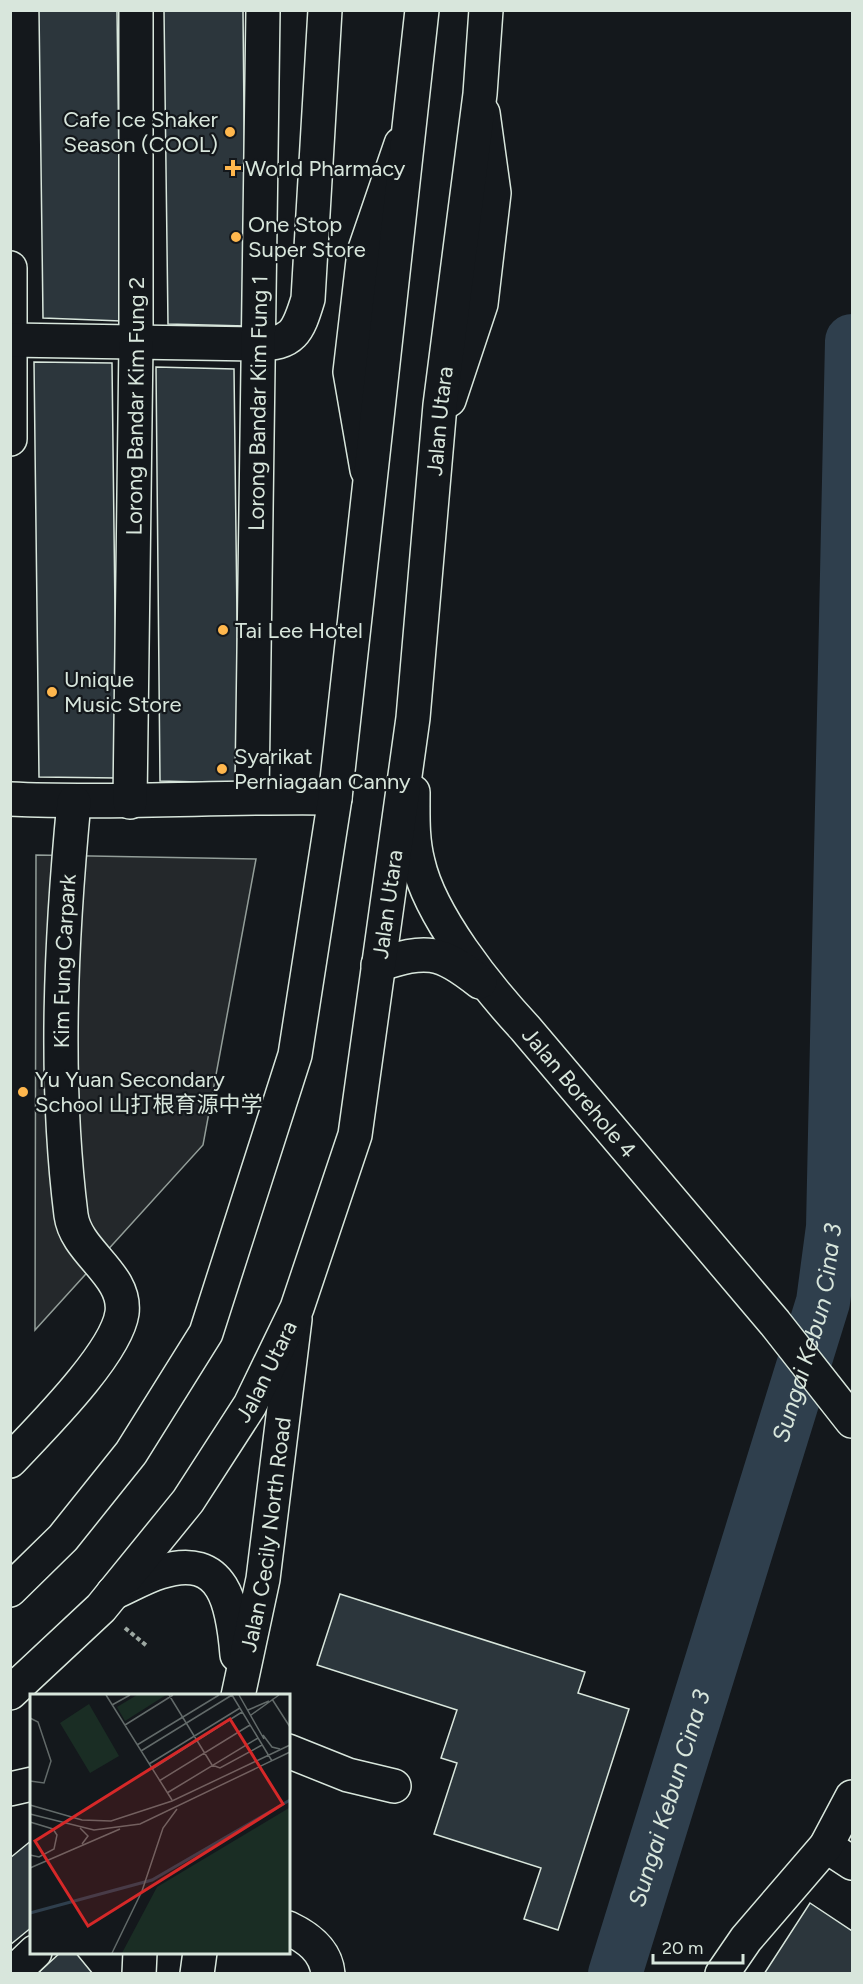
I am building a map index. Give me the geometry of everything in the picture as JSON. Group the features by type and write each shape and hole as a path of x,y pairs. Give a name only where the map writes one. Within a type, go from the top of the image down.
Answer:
{"main road":[{"name":"Lorong Bandar Kim Fung 2","path":"130,802 136,342 136,10"},
{"name":"Lorong Bandar Kim Fung 1","path":"252,796 263,10"},
{"path":"11,340 279,344 291,336 300,326 308,299 326,10"},
{"path":"10,1590 63,1538 131,1453 207,1334 295,1055 334,798 368,475 422,10"},
{"name":"Jalan Utara","path":"10,1693 61,1647 114,1593 188,1501 250,1405 297,1308 355,1135 413,718 438,432 480,93 486,10"},
{"path":"10,268 10,439"},
{"name":"Jalan Borehole 4","path":"413,718 413,837 418,864 435,906 490,991 525,1028 775,1323 852,1421"},
{"path":"10,799 130,802 252,796 334,798"},
{"name":"Kim Fung Carpark","path":"10,1461 88,1375 111,1339 122,1313 119,1288 81,1240 72,1218 67,1173 63,1127 63,948 74,802"},
{"path":"378,965 412,954 432,953 462,968 490,991"},
{"name":"Jalan Cecily North Road","path":"238,1693 263,1579 297,1308"},
{"name":"Jalan Cecily North Road","path":"114,1593 160,1572 185,1567 204,1571 219,1581 229,1598 233,1615 238,1693"},
{"path":"290,1752 348,1775 394,1786"},
{"path":"10,1789 30,1784"},
{"path":"722,1974 746,1939 839,1854 852,1797"},
{"path":"290,1929 305,1936 320,1952 328,1974"},
{"path":"12,1974 35,1954"},
{"path":"139,1974 140,1954"},
{"path":"197,1974 200,1954"}],"shaded area":[{"path":"36,855 256,859 203,1145 35,1330"}],"building":[{"path":"39,10 117,10 121,321 43,318"},
{"path":"164,10 243,10 246,326 168,324"},
{"path":"34,362 112,363 117,778 39,777"},
{"path":"156,367 234,369 239,783 160,781"},
{"path":"340,1594 585,1672 578,1693 629,1709 558,1930 524,1919 541,1868 434,1834 457,1763 441,1758 457,1710 317,1665"},
{"path":"30,1842 30,1929 10,1945 10,1858"},
{"path":"810,1903 852,1931 852,1974 764,1974"},
{"path":"59,1954 77,1954 93,1974 37,1974"}],"waterway":[{"name":"Sungai Kebun Cina 3","path":"615,1974 823,1302 833,1227 852,341"}],"place":[{"name":"Cafe Ice Shaker Season (COOL)","path":"230,132"},
{"name":"World Pharmacy","path":"233,168"},
{"name":"One Stop Super Store","path":"236,237"},
{"name":"Tai Lee Hotel","path":"223,630"},
{"name":"Unique Music Store","path":"52,692"},
{"name":"Syarikat Perniagaan Canny","path":"222,769"},
{"name":"Yu Yuan Secondary School 山打根育源中学","path":"23,1092"}]}
